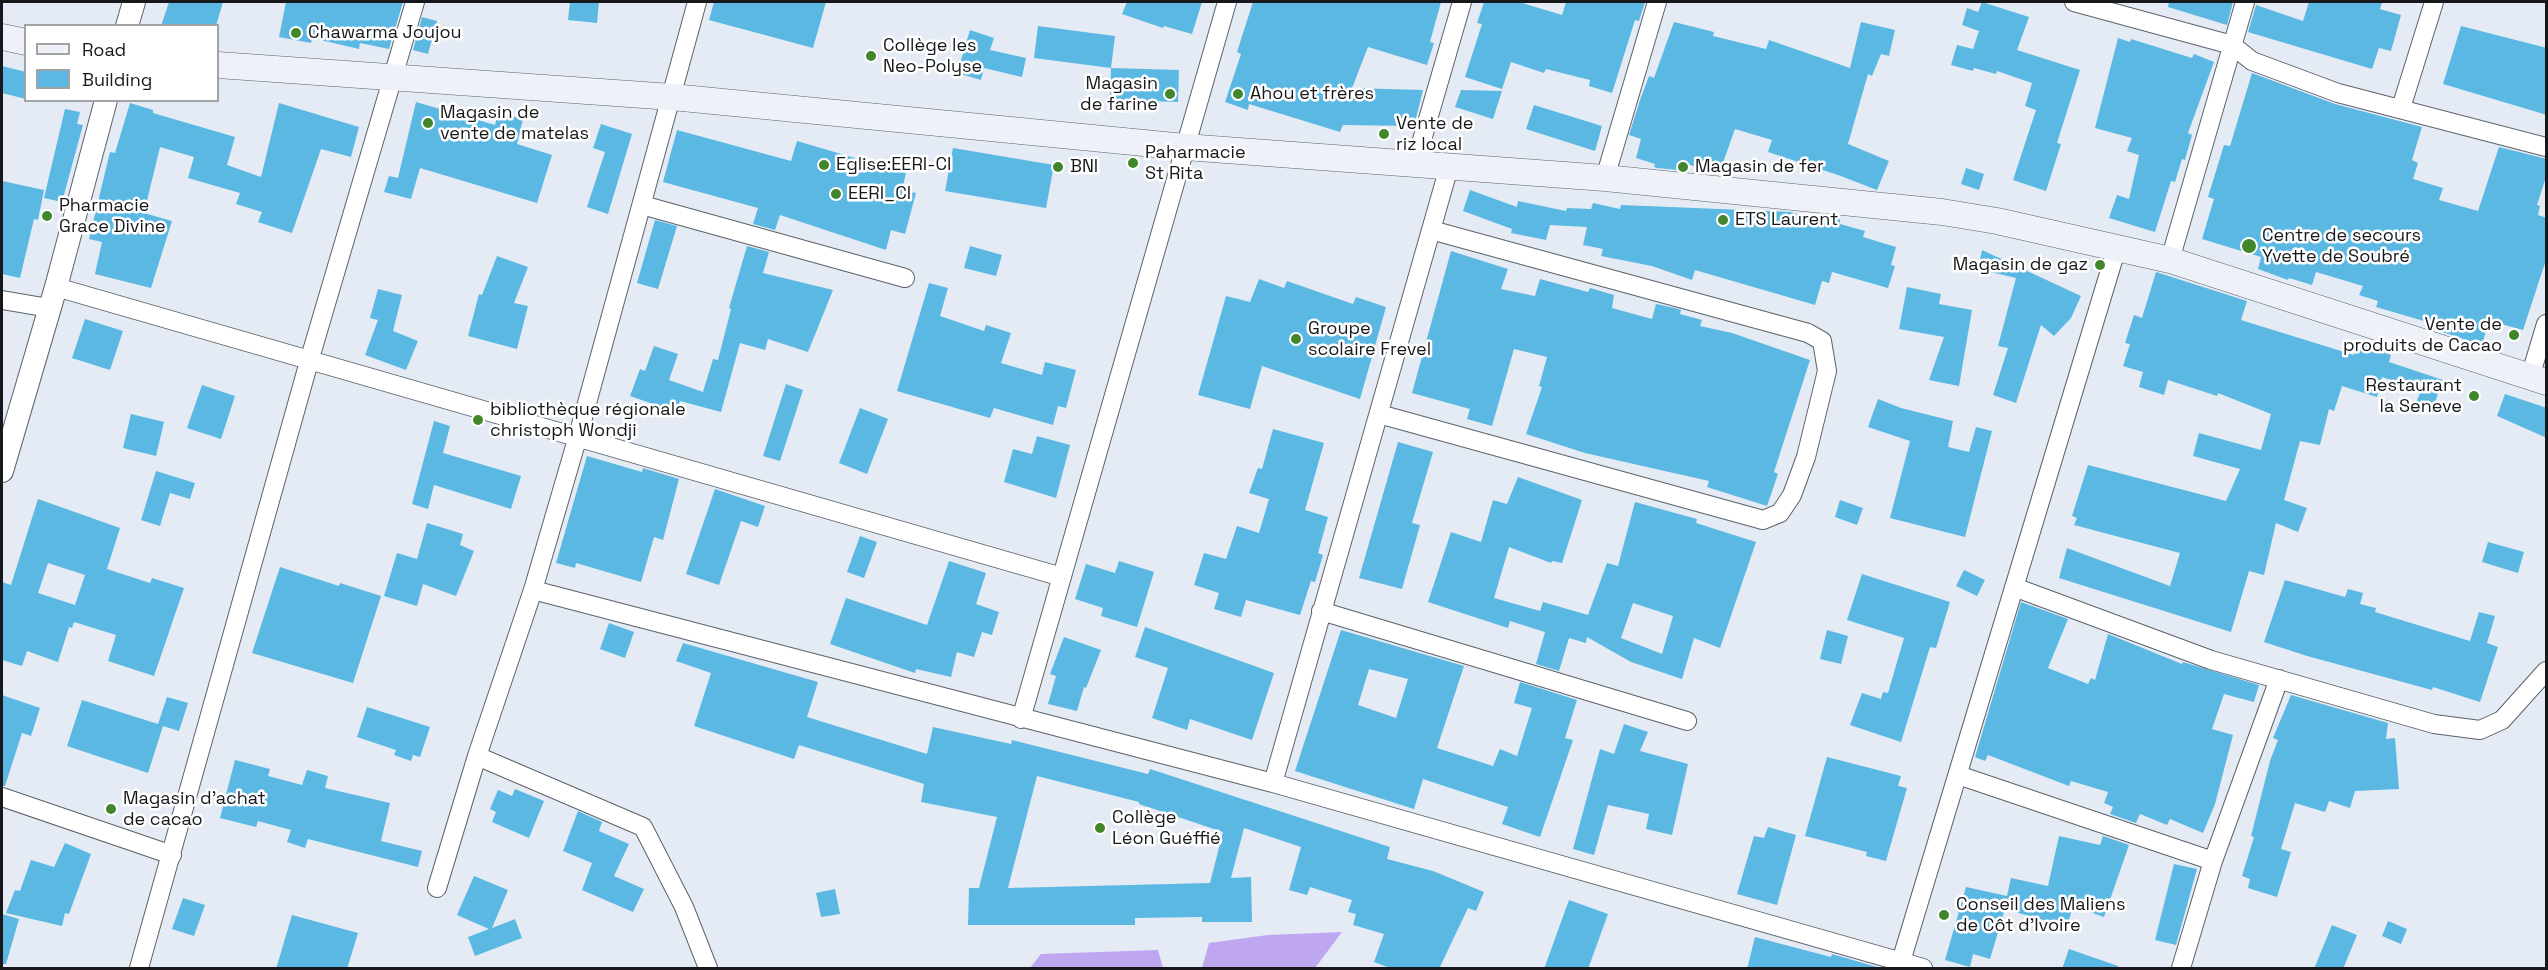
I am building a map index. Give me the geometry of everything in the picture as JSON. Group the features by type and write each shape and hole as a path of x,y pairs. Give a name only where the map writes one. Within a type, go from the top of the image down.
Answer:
{"main road":[{"path":"2,37 24,42"},
{"path":"219,65 672,97 1185,147 1605,178 1931,211 1997,221 2170,260 2538,380"}],"street":[{"path":"128,24 134,2"},
{"path":"139,969 310,358 415,2"},
{"path":"437,888 477,756 533,590 578,436 697,2"},
{"path":"1021,719 1227,2"},
{"path":"1415,164 1462,2"},
{"path":"1605,178 1657,2"},
{"path":"2074,2 2232,45 2252,60 2338,93 2547,147"},
{"path":"2170,260 2245,2"},
{"path":"2401,108 2434,2"},
{"path":"2,471 53,298 105,102"},
{"path":"1273,783 1449,167"},
{"path":"642,205 905,278"},
{"path":"1379,414 1763,520 1780,513 1792,495 1806,457 1827,371 1822,341 1808,333 1431,230"},
{"path":"1900,965 2117,247"},
{"path":"2,300 53,298 310,358 1062,577"},
{"path":"2538,380 2547,324"},
{"path":"2014,587 2211,660 2434,724 2480,730 2502,720 2547,671"},
{"path":"533,590 1273,783 1900,965 1923,969"},
{"path":"1321,611 1687,721"},
{"path":"2181,969 2213,861 2279,679"},
{"path":"477,756 643,827 684,907 708,969"},
{"path":"1958,775 2213,861"},
{"path":"2,797 172,855"}],"shaded area":[{"path":"1342,932 1315,968 1202,968 1209,943 1268,935"},
{"path":"1158,950 1163,968 1030,968 1041,954"}],"building":[{"path":"169,2 223,2 217,24 162,24"},
{"path":"286,2 403,2 389,49 360,43 359,49 312,38 311,43 279,37"},
{"path":"570,2 599,2 597,23 568,20"},
{"path":"714,2 826,2 813,48 709,20"},
{"path":"1127,2 1202,2 1192,34 1164,26 1163,28 1122,14"},
{"path":"1253,2 1441,2 1430,42 1434,43 1427,65 1368,47 1352,88 1423,90 1414,126 1343,125 1340,132 1249,104 1248,110 1225,102 1241,54 1237,52"},
{"path":"1484,2 1519,2 1562,15 1566,2 1645,2 1639,21 1635,20 1612,93 1589,86 1590,80 1546,69 1544,73 1511,62 1502,89 1465,77 1482,24 1477,23"},
{"path":"1982,2 2029,17 2017,50 2080,70 2057,143 2061,144 2046,191 2013,180 2036,110 2025,106 2032,83 1997,71 1996,74 1974,68 1973,71 1951,65 1957,45 1973,49 1979,31 1962,25 1967,8 1978,12"},
{"path":"2169,2 2233,2 2227,25 2168,7"},
{"path":"2309,2 2382,2 2380,9 2401,15 2391,51 2379,48 2372,69 2248,32 2256,5 2303,21"},
{"path":"422,17 437,21 428,54 413,50"},
{"path":"1674,22 1714,32 1713,36 1766,49 1769,40 1850,68 1861,22 1895,30 1889,56 1881,54 1872,76 1868,74 1848,144 1889,161 1877,190 1768,152 1772,140 1735,129 1719,174 1681,162 1678,170 1657,168 1654,167 1655,164 1636,158 1641,139 1629,135 1649,76 1654,78"},
{"path":"1038,26 1115,36 1111,68 1034,58"},
{"path":"2461,26 2547,48 2547,115 2443,84"},
{"path":"970,30 994,38 990,50 1026,58 1022,77 984,68 981,80 957,73"},
{"path":"2118,38 2130,42 2131,39 2192,58 2194,54 2214,62 2188,133 2192,135 2185,160 2182,159 2175,182 2171,181 2155,232 2109,218 2117,195 2129,199 2139,155 2127,151 2132,138 2095,128"},
{"path":"2,66 24,72 24,98 2,93"},
{"path":"1111,68 1179,70 1178,102 1110,100"},
{"path":"2252,73 2335,104 2422,127 2412,160 2418,163 2413,179 2443,188 2439,200 2478,211 2499,147 2547,159 2547,174 2537,205 2540,206 2538,215 2547,218 2547,257 2523,330 2501,324 2499,331 2487,327 2482,345 2433,329 2434,324 2376,307 2378,301 2359,295 2363,286 2316,272 2312,285 2289,278 2288,280 2258,269 2261,257 2202,239 2214,199 2208,197 2224,145 2230,146"},
{"path":"1461,90 1502,91 1493,119 1455,107"},
{"path":"416,102 495,125 498,113 523,119 517,144 552,155 537,203 420,168 411,199 384,192 389,176 398,178"},
{"path":"130,103 153,110 153,113 235,137 227,165 261,177 279,103 359,127 351,157 321,149 292,233 258,222 262,212 236,204 240,193 188,178 194,157 160,147 144,213 172,221 151,288 95,274 102,242 89,239 110,152 115,153"},
{"path":"1534,105 1602,126 1595,151 1526,129"},
{"path":"65,109 80,112 77,124 83,125 62,202 44,198"},
{"path":"601,124 632,134 608,214 587,207 605,152 593,148"},
{"path":"677,130 791,161 797,141 906,173 902,190 916,193 905,234 891,230 886,250 780,215 775,230 753,224 758,208 663,182"},
{"path":"953,148 1054,165 1046,208 945,191"},
{"path":"1966,168 1984,174 1979,190 1961,184"},
{"path":"2,181 44,190 38,220 34,219 20,278 2,274"},
{"path":"1470,190 1517,207 1518,201 1566,211 1567,208 1591,209 1593,203 1620,209 1621,205 1768,211 1790,212 1807,217 1840,218 1840,224 1865,231 1863,237 1896,247 1891,265 1895,266 1888,288 1832,272 1829,283 1822,281 1815,305 1695,270 1692,280 1652,266 1601,256 1603,249 1583,245 1587,227 1550,225 1546,240 1511,233 1512,229 1463,211"},
{"path":"655,220 677,226 658,289 637,283"},
{"path":"747,246 769,252 763,273 833,290 808,352 768,339 765,350 740,343 721,412 680,401 676,412 630,396 640,369 645,371 654,346 678,354 669,380 703,392 713,359 718,360 731,309 729,308"},
{"path":"970,246 1002,255 996,276 964,268"},
{"path":"1982,250 2081,296 2071,318 2054,336 2041,325 2016,403 1993,395 2008,348 1998,346 2016,278 1978,269"},
{"path":"1451,251 1508,269 1501,289 1535,296 1540,279 1588,292 1590,288 1614,295 1612,308 1652,319 1656,304 1675,308 1681,310 1680,314 1702,320 1700,326 1732,333 1810,360 1774,472 1778,474 1767,506 1707,487 1709,481 1585,453 1526,434 1542,387 1539,386 1547,357 1514,349 1492,426 1467,419 1470,409 1412,393"},
{"path":"497,256 528,267 514,303 528,306 517,349 468,336 479,294 482,295"},
{"path":"2156,272 2247,301 2241,320 2354,355 2358,343 2391,355 2389,362 2443,380 2431,413 2415,406 2421,390 2382,377 2377,397 2342,386 2334,411 2329,409 2320,445 2300,441 2284,500 2307,508 2298,532 2276,523 2264,575 2249,571 2231,632 2059,578 2067,548 2170,586 2180,553 2074,525 2077,518 2072,516 2088,465 2226,501 2240,469 2193,456 2199,433 2261,450 2271,414 2218,393 2217,396 2168,380 2164,395 2139,387 2143,372 2123,366 2130,344 2125,343 2134,315 2142,318"},
{"path":"1259,279 1284,288 1287,281 1353,304 1356,297 1386,307 1360,399 1262,366 1250,409 1198,395 1226,296 1250,302"},
{"path":"929,283 948,288 940,316 984,331 986,325 1011,333 1001,363 1042,375 1045,362 1076,370 1066,408 1058,406 1053,425 994,408 990,418 897,391"},
{"path":"1907,287 1941,294 1939,304 1972,310 1959,386 1929,380 1944,337 1899,329"},
{"path":"378,289 402,295 393,331 418,341 406,370 365,355 378,320 370,318"},
{"path":"85,319 123,331 110,370 72,358"},
{"path":"786,384 803,390 780,461 763,456"},
{"path":"202,385 235,396 221,439 187,428"},
{"path":"2505,394 2547,408 2547,438 2497,416"},
{"path":"1878,399 1901,408 1953,421 1948,447 1969,452 1976,427 1992,431 1965,537 1890,518 1910,441 1868,427"},
{"path":"860,408 888,419 867,474 839,463"},
{"path":"131,414 164,422 156,456 123,448"},
{"path":"434,421 450,426 443,453 521,476 511,509 434,485 428,509 412,504"},
{"path":"1273,429 1324,443 1305,510 1328,517 1318,553 1323,555 1315,582 1311,581 1300,615 1246,600 1241,617 1214,609 1219,593 1194,585 1204,553 1226,559 1237,526 1259,533 1269,499 1249,493 1258,468 1262,469"},
{"path":"1037,436 1070,445 1056,498 1004,482 1013,449 1032,454"},
{"path":"1398,442 1433,452 1412,523 1420,525 1402,589 1359,578"},
{"path":"587,456 642,472 643,468 679,479 663,540 654,537 641,582 576,563 575,568 556,563"},
{"path":"156,471 195,483 190,499 170,493 160,526 141,520"},
{"path":"1518,477 1582,500 1562,563 1552,561 1551,563 1509,547 1494,598 1540,611 1543,602 1588,615 1607,563 1618,566 1635,502 1697,519 1696,523 1756,542 1720,648 1694,638 1682,679 1631,662 1587,637 1586,643 1569,638 1559,671 1536,664 1545,632 1510,621 1508,628 1428,602 1451,532 1481,542 1493,500 1507,504","holes":["1633,603 1673,616 1662,654 1621,638"]},
{"path":"715,489 765,506 758,527 741,521 719,585 686,574"},
{"path":"38,499 120,528 107,569 150,583 152,578 184,588 154,676 108,661 116,635 74,622 72,628 69,627 58,662 27,651 22,666 2,660 2,582 11,585","holes":["48,563 85,575 75,605 38,593"]},
{"path":"1840,500 1863,508 1857,525 1835,517"},
{"path":"427,523 463,534 460,545 474,551 456,596 423,584 417,606 384,596 397,553 417,559"},
{"path":"860,536 877,542 864,578 847,572"},
{"path":"2488,542 2524,552 2518,573 2482,562"},
{"path":"949,561 986,573 976,604 999,612 992,635 982,632 974,657 957,652 951,677 916,669 915,673 830,644 846,598 927,625"},
{"path":"1119,561 1154,572 1137,627 1101,616 1103,608 1075,599 1086,564 1115,573"},
{"path":"280,567 339,586 340,583 381,596 353,683 252,653"},
{"path":"1964,570 1985,580 1977,596 1956,586"},
{"path":"1862,574 1950,602 1936,648 1930,647 1901,742 1850,725 1862,693 1881,699 1883,692 1888,693 1904,638 1847,620"},
{"path":"2285,580 2345,597 2348,589 2363,593 2360,604 2376,608 2375,612 2470,641 2479,612 2495,616 2487,643 2498,647 2480,702 2433,687 2432,690 2307,656 2264,642"},
{"path":"2021,602 2068,619 2048,668 2088,684 2091,678 2095,680 2108,634 2182,664 2183,662 2259,685 2254,702 2224,694 2212,729 2233,735 2215,804 2203,833 2170,819 2167,825 2140,814 2136,823 2110,814 2113,807 2104,803 2108,792 2071,781 2069,786 1988,755 1985,761 1975,757"},
{"path":"609,623 634,632 625,658 600,649"},
{"path":"1145,627 1274,673 1252,740 1190,719 1187,730 1152,718 1168,668 1135,657"},
{"path":"1341,630 1464,666 1437,748 1493,766 1500,749 1517,756 1532,708 1514,703 1520,682 1577,700 1565,738 1573,740 1540,837 1502,824 1508,807 1423,779 1414,809 1295,771","holes":["1369,669 1408,679 1396,718 1358,705"]},
{"path":"1827,630 1848,636 1841,664 1820,659"},
{"path":"1064,637 1101,650 1086,688 1084,687 1077,711 1048,704 1056,676 1050,674"},
{"path":"683,643 818,682 807,717 927,754 933,727 1011,744 1012,740 1148,774 1150,769 1390,847 1387,859 1433,871 1484,892 1476,911 1468,908 1439,969 1392,969 1374,962 1384,934 1353,925 1356,914 1348,912 1352,900 1310,887 1307,895 1289,890 1301,847 1244,828 1231,878 1251,877 1252,922 1202,922 1202,917 1135,918 1135,925 968,925 969,888 979,888 997,817 921,802 924,784 799,745 794,759 694,726 711,673 676,661","holes":["1037,776 1139,802 1139,804 1223,832 1210,883 1008,888"]},
{"path":"2,695 40,708 31,736 22,733 5,786 2,786"},
{"path":"2291,695 2388,723 2386,739 2395,738 2399,789 2355,791 2350,808 2329,801 2325,812 2295,803 2281,849 2291,852 2277,897 2248,888 2250,879 2242,876 2254,837 2251,836 2270,761 2278,740 2273,738"},
{"path":"167,697 188,703 179,731 163,726 148,773 67,746 82,700 158,724"},
{"path":"367,707 430,727 420,757 413,755 411,761 394,755 396,750 357,737"},
{"path":"1624,724 1648,732 1640,751 1688,764 1672,835 1646,829 1649,814 1608,805 1594,855 1573,849 1600,749 1614,754"},
{"path":"1827,757 1901,776 1898,786 1907,788 1886,861 1866,856 1867,852 1805,836"},
{"path":"235,760 270,769 268,776 302,785 307,770 328,776 325,788 390,803 381,841 422,851 418,867 308,839 305,848 287,842 291,830 258,821 256,827 220,818"},
{"path":"515,789 544,801 529,838 492,822 496,812 490,809 498,790 512,796"},
{"path":"578,811 602,822 599,831 629,844 614,876 644,889 633,912 582,890 592,863 563,851"},
{"path":"1768,827 1796,835 1777,905 1737,894 1754,836 1764,838"},
{"path":"2059,836 2100,845 2103,836 2129,845 2104,917 2073,906 2067,927 2005,909 1990,959 1973,954 1970,967 1945,960 1966,887 2007,896 2011,878 2048,886"},
{"path":"65,843 91,854 69,914 65,913 62,926 6,913 15,890 20,891 31,860 54,867"},
{"path":"2174,864 2197,869 2176,945 2155,940"},
{"path":"474,876 508,890 492,928 515,919 522,938 475,956 468,937 489,929 457,915"},
{"path":"835,889 840,914 821,917 816,893"},
{"path":"183,898 205,905 194,936 172,929"},
{"path":"1569,900 1608,914 1588,969 1544,969"},
{"path":"2,914 19,919 6,964 2,964"},
{"path":"292,915 358,933 347,969 276,969"},
{"path":"2388,921 2407,929 2401,944 2382,936"},
{"path":"2332,925 2357,935 2343,969 2314,969"},
{"path":"1755,937 1831,957 1832,954 1884,969 1747,969"},
{"path":"2069,949 2118,966 2118,969 2062,969"}],"place":[{"name":"Chawarma Joujou","path":"296,33"},
{"name":"Collège les Neo-Polyse","path":"871,56"},
{"name":"Magasin de farine","path":"1170,94"},
{"name":"Ahou et frères","path":"1238,94"},
{"name":"Magasin de vente de matelas","path":"428,123"},
{"name":"Vente de riz local","path":"1384,134"},
{"name":"Paharmacie St Rita","path":"1133,163"},
{"name":"Eglise:EERI-CI","path":"824,165"},
{"name":"BNI","path":"1058,167"},
{"name":"Magasin de fer","path":"1683,167"},
{"name":"EERI_CI","path":"836,194"},
{"name":"Pharmacie Grace Divine","path":"47,216"},
{"name":"ETS Laurent","path":"1723,220"},
{"name":"Centre de secours Yvette de Soubré","path":"2249,246"},
{"name":"Magasin de gaz","path":"2100,265"},
{"name":"Vente de produits de Cacao","path":"2514,335"},
{"name":"Groupe scolaire Frevel","path":"1296,339"},
{"name":"Restaurant la Seneve","path":"2474,396"},
{"name":"bibliothèque régionale christoph Wondji","path":"478,420"},
{"name":"Magasin d'achat de cacao","path":"111,809"},
{"name":"Collège Léon Guéffié","path":"1100,828"},
{"name":"Conseil des Maliens de Côt d'Ivoire","path":"1944,915"}]}
